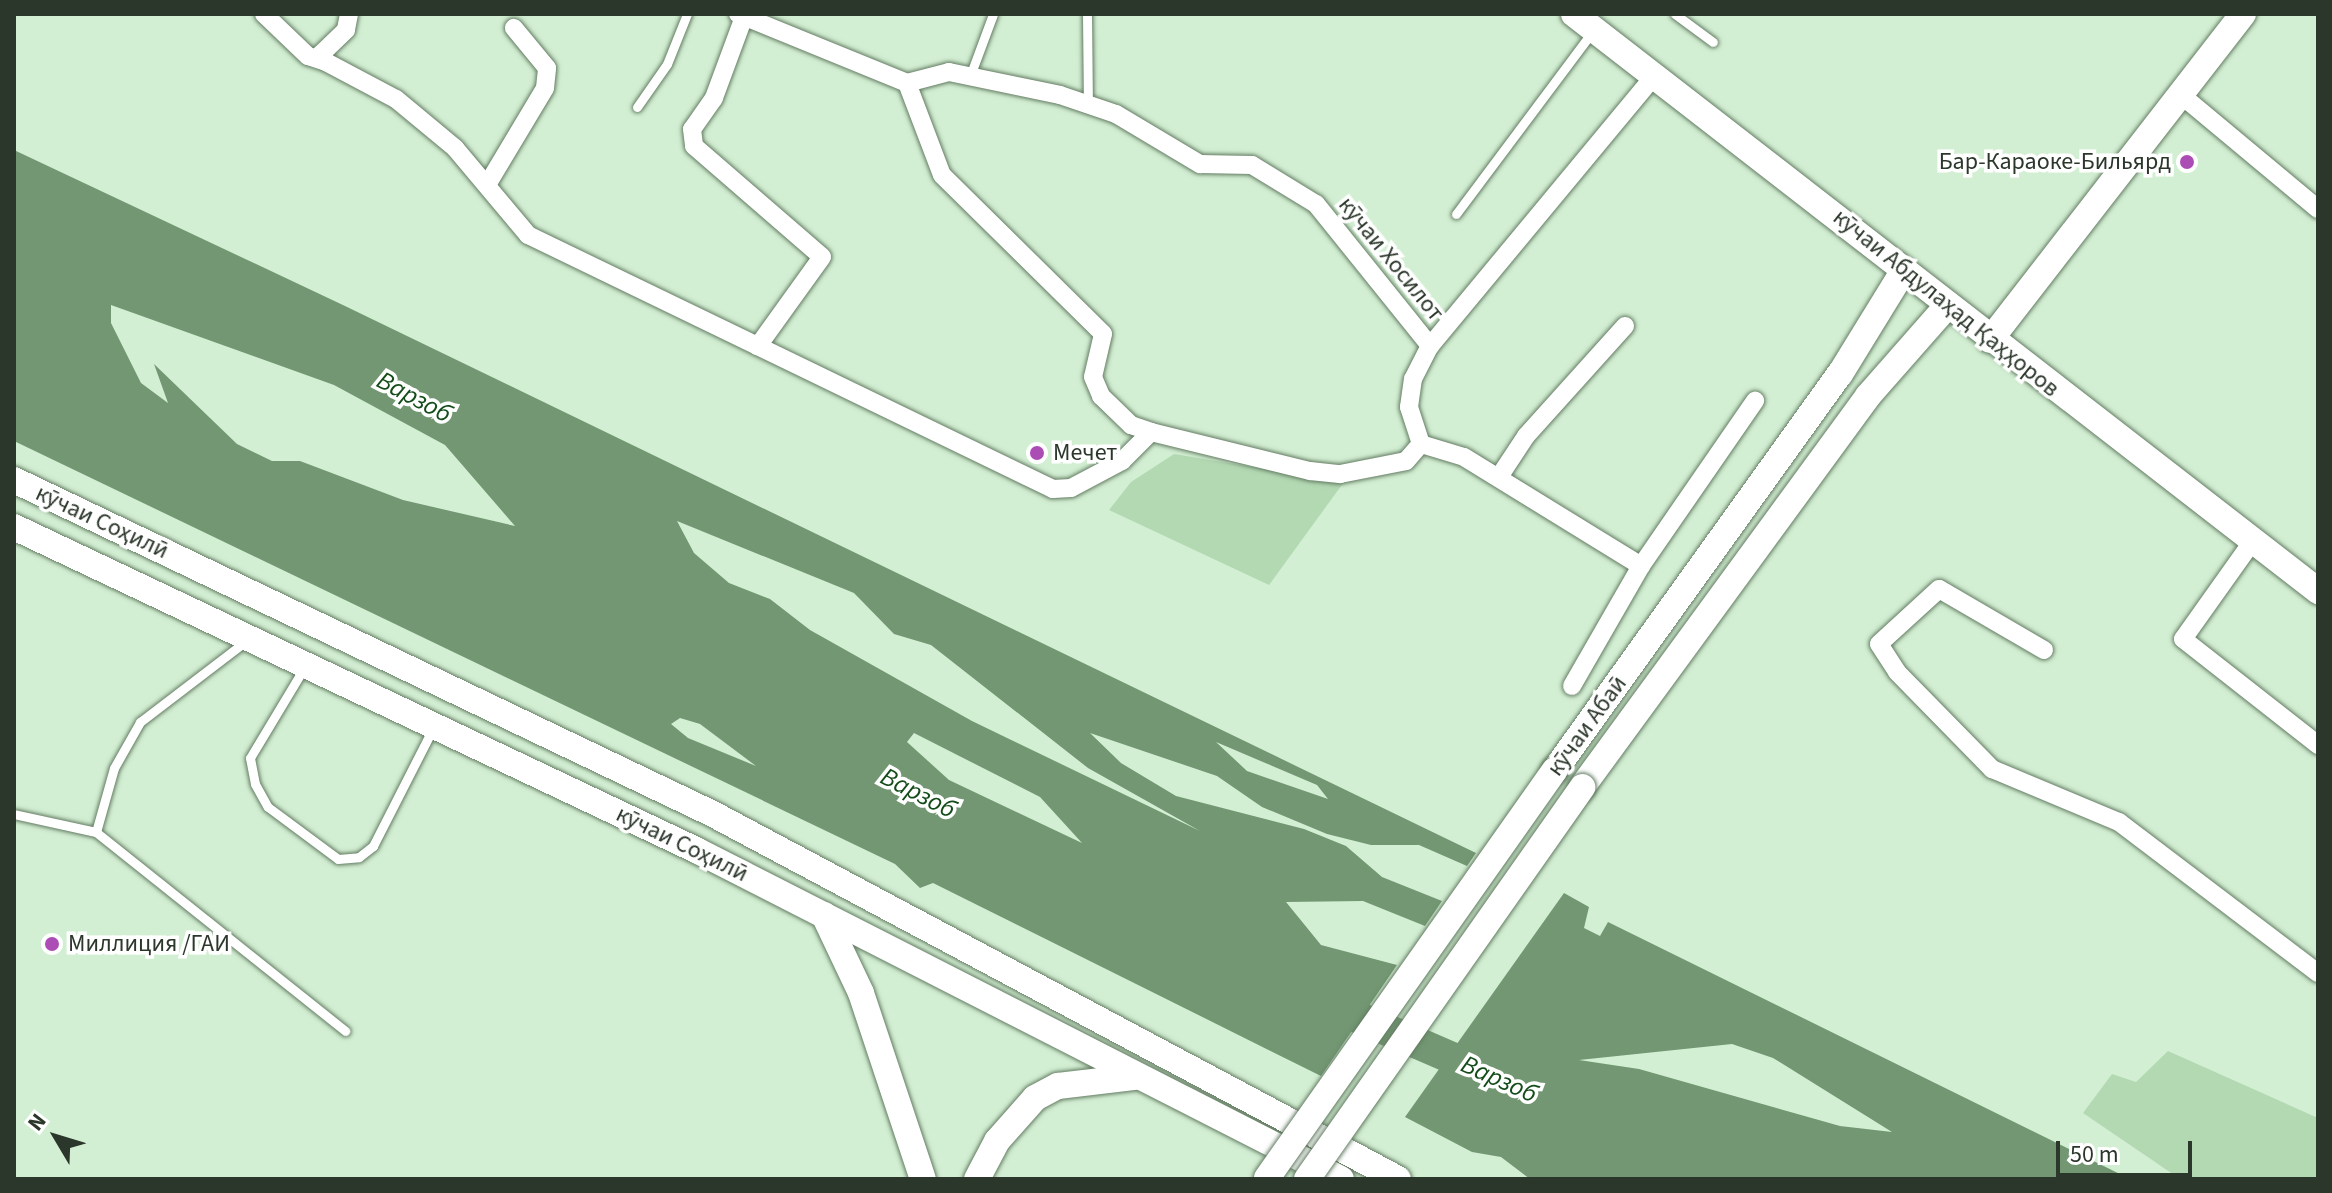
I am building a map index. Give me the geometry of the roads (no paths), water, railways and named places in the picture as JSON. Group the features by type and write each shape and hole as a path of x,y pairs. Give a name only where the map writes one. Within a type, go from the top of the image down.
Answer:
{"main road":[{"path":"1990,340 2243,14"},
{"name":"кӯчаи Абдулаҳад Қаҳҳоров","path":"1581,19 1990,340 2318,591"},
{"name":"кӯчаи Абаӣ","path":"1267,1178 1840,374 1904,270"},
{"name":"кӯчаи Абаӣ","path":"1307,1179 1582,787 1868,396 1948,305"},
{"name":"кӯчаи Соҳилӣ","path":"14,480 713,814 1398,1179"},
{"name":"кӯчаи Соҳилӣ","path":"14,527 214,625 434,725 824,915 1341,1179"},
{"path":"214,625 233,620 234,585"},
{"path":"305,666 310,636 323,626"},
{"path":"824,915 861,993 923,1179"},
{"path":"977,1179 997,1141 1035,1098 1058,1086 1136,1077"}],"street":[{"path":"264,14 308,56 326,62 396,99 487,185 504,212 547,247 1053,489 1071,488 1122,461 1151,432"},
{"path":"326,62 321,54 346,30 349,14"},
{"path":"758,346 822,257 694,146 692,129 714,98 742,15 907,83 942,175 1103,334 1093,377 1101,396 1131,425 1340,474 1406,461 1421,444"},
{"path":"487,185 545,88 547,68 514,28"},
{"name":"кӯчаи Хосилот","path":"907,83 949,72 970,76 1088,105 1200,164 1252,165 1316,204 1430,346"},
{"path":"1641,566 1499,477 1421,444 1409,407 1413,379 1430,346 1653,77"},
{"path":"2180,94 2318,209"},
{"path":"1499,477 1526,436 1625,326"},
{"path":"1572,686 1641,566 1755,401"},
{"path":"2252,542 2183,639 2318,745"},
{"path":"2044,650 1939,589 1879,644 1897,672 1992,769 2119,822 2318,973"}],"lane":[{"path":"637,107 667,64 687,14"},
{"path":"970,76 993,14"},
{"path":"1087,14 1088,105"},
{"path":"1675,14 1713,42"},
{"path":"1456,214 1581,19"},
{"path":"96,832 114,768 140,722 247,640"},
{"path":"305,666 250,758 255,784 268,807 338,859 359,857 373,846 434,725"},
{"path":"14,814 96,832 345,1031"}],"water":[{"path":"14,150 345,306 1476,853 1467,866 1419,845 1371,845 1327,834 1262,807 1217,776 1090,733 1121,763 1176,796 1304,829 1346,846 1382,877 1442,901 1425,926 1363,901 1286,902 1321,945 1397,965 1321,1076 933,883 920,888 895,864 14,441","holes":["111,305 334,385 445,445 515,526 403,500 300,461 272,461 237,444 154,364 168,403 141,383 111,323","677,521 854,593 894,634 931,645 1088,768 1200,831 972,721 810,630 770,599 729,583 694,553","680,718 700,724 756,766 688,738 671,724","914,733 1040,797 1082,843 949,780 907,742","1216,742 1317,785 1328,799 1247,771"]},
{"path":"1564,893 1589,907 1584,928 1600,936 1608,922 2130,1179 1530,1179 1501,1157 1472,1152 1405,1117","holes":["1732,1044 1773,1058 1892,1132 1840,1126 1639,1069 1579,1060"]}],"waterway":[{"name":"Варзоб","path":"1348,1013 1489,1074"}],"place":[{"name":"Бар-Караоке-Бильярд","path":"2187,162"},
{"name":"Мечет","path":"1037,453"},
{"name":"Миллиция /ГАИ","path":"52,944"}]}
